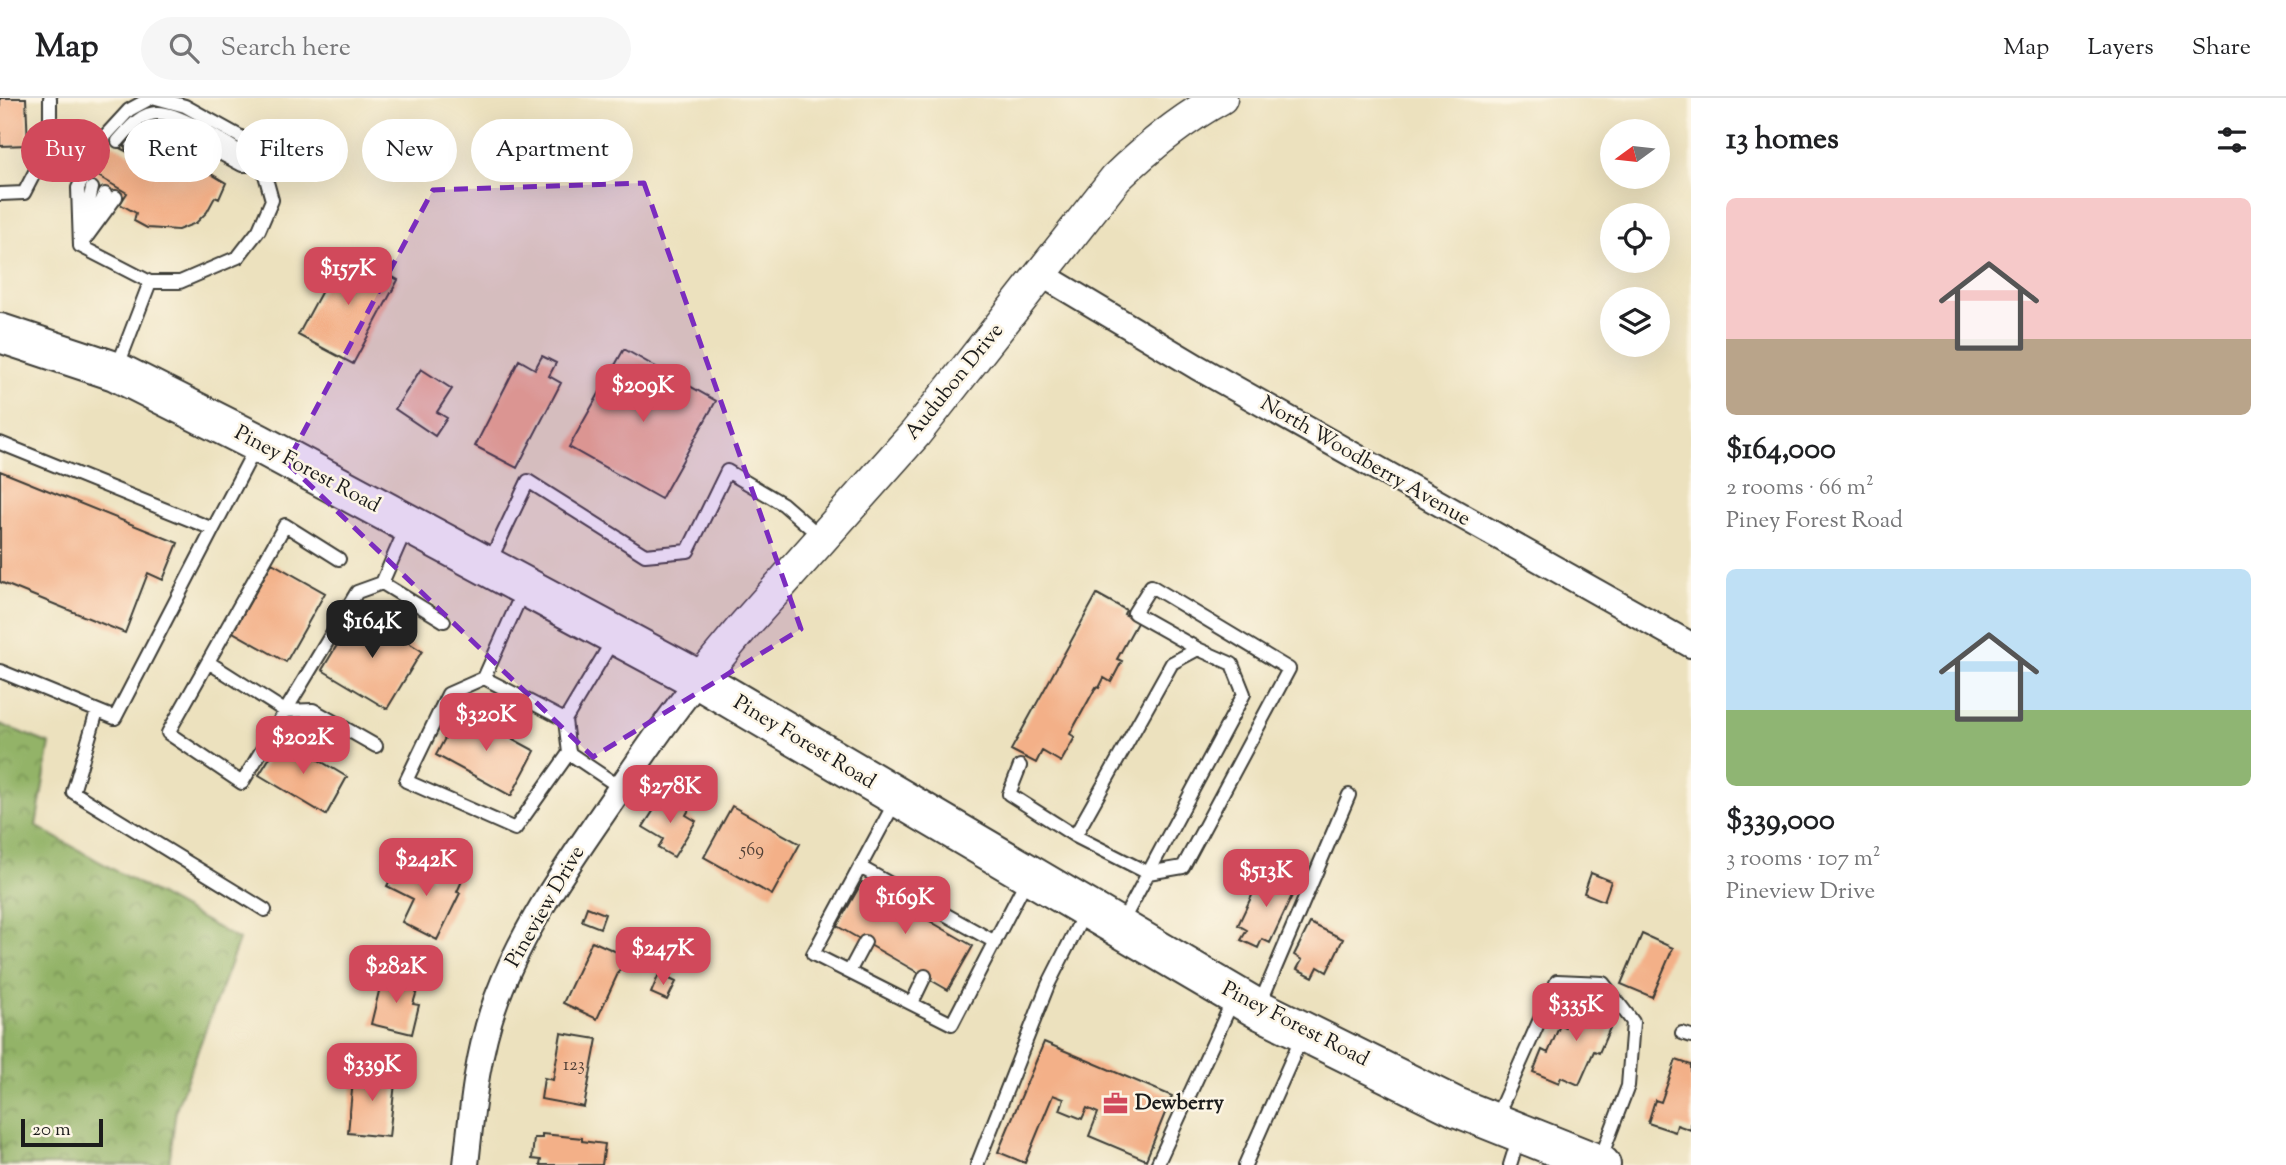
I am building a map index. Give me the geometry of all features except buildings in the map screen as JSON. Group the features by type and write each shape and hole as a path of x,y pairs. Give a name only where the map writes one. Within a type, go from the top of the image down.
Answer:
{"main road":[{"name":"Piney Forest Road","path":"0,333 115,371 258,443 699,680 1246,1002 1456,1107 1508,1140 1600,1164"}],"street":[{"name":"Audubon Drive","path":"699,680 915,434 1116,178 1151,144 1192,114 1221,98"},
{"name":"North Woodberry Avenue","path":"1041,274 1196,367 1691,645"},
{"name":"Pineview Drive","path":"466,1165 481,1054 496,1000 517,949 584,841 673,711 699,680"}],"lane":[{"path":"0,194 24,193 50,143 50,98"},
{"path":"80,246 78,188 106,135 129,110 154,98 185,106 236,134"},
{"path":"118,141 139,119 157,112 176,116 236,150"},
{"path":"80,246 150,282 180,282 238,257 259,230 272,200 267,182"},
{"path":"80,246 92,188"},
{"path":"80,246 111,196"},
{"path":"115,371 150,282"},
{"path":"0,443 213,529"},
{"path":"0,671 115,718 258,443"},
{"path":"487,567 528,481 645,555 688,551 727,471 783,504 822,538"},
{"path":"339,559 285,525 168,733 242,783 357,592 382,583 408,525"},
{"path":"382,583 444,621"},
{"path":"1020,766 1009,794 1075,836 1149,873 1183,867 1289,669 1151,586 1134,613 1198,649 1232,664 1244,694 1149,873 1119,928"},
{"path":"525,587 484,678 448,694 406,781 515,829 569,752 565,720 615,635"},
{"path":"1075,836 1172,663 1198,649"},
{"path":"208,662 285,711 313,710 376,746"},
{"path":"484,678 565,720"},
{"path":"96,710 73,792 265,910"},
{"path":"569,752 621,788"},
{"path":"1157,1165 1246,1002 1349,795"},
{"path":"897,798 813,954 952,1024 1029,876"},
{"path":"860,867 889,891 952,918 995,942"},
{"path":"976,1165 1048,985 1086,909"},
{"path":"947,931 952,918"},
{"path":"849,972 864,942"},
{"path":"912,1003 925,976"},
{"path":"1508,1140 1557,981 1603,983 1633,1021 1628,1086 1600,1164"},
{"path":"1245,1165 1304,1032"}],"highlighted area":[{"path":"644,183 801,629 593,757 287,463 433,190"}],"green space":[{"path":"0,724 50,744 36,826 239,940 176,1109 169,1165 0,1165"}],"place":[{"name":"Dewberry","path":"1115,1104"}]}
